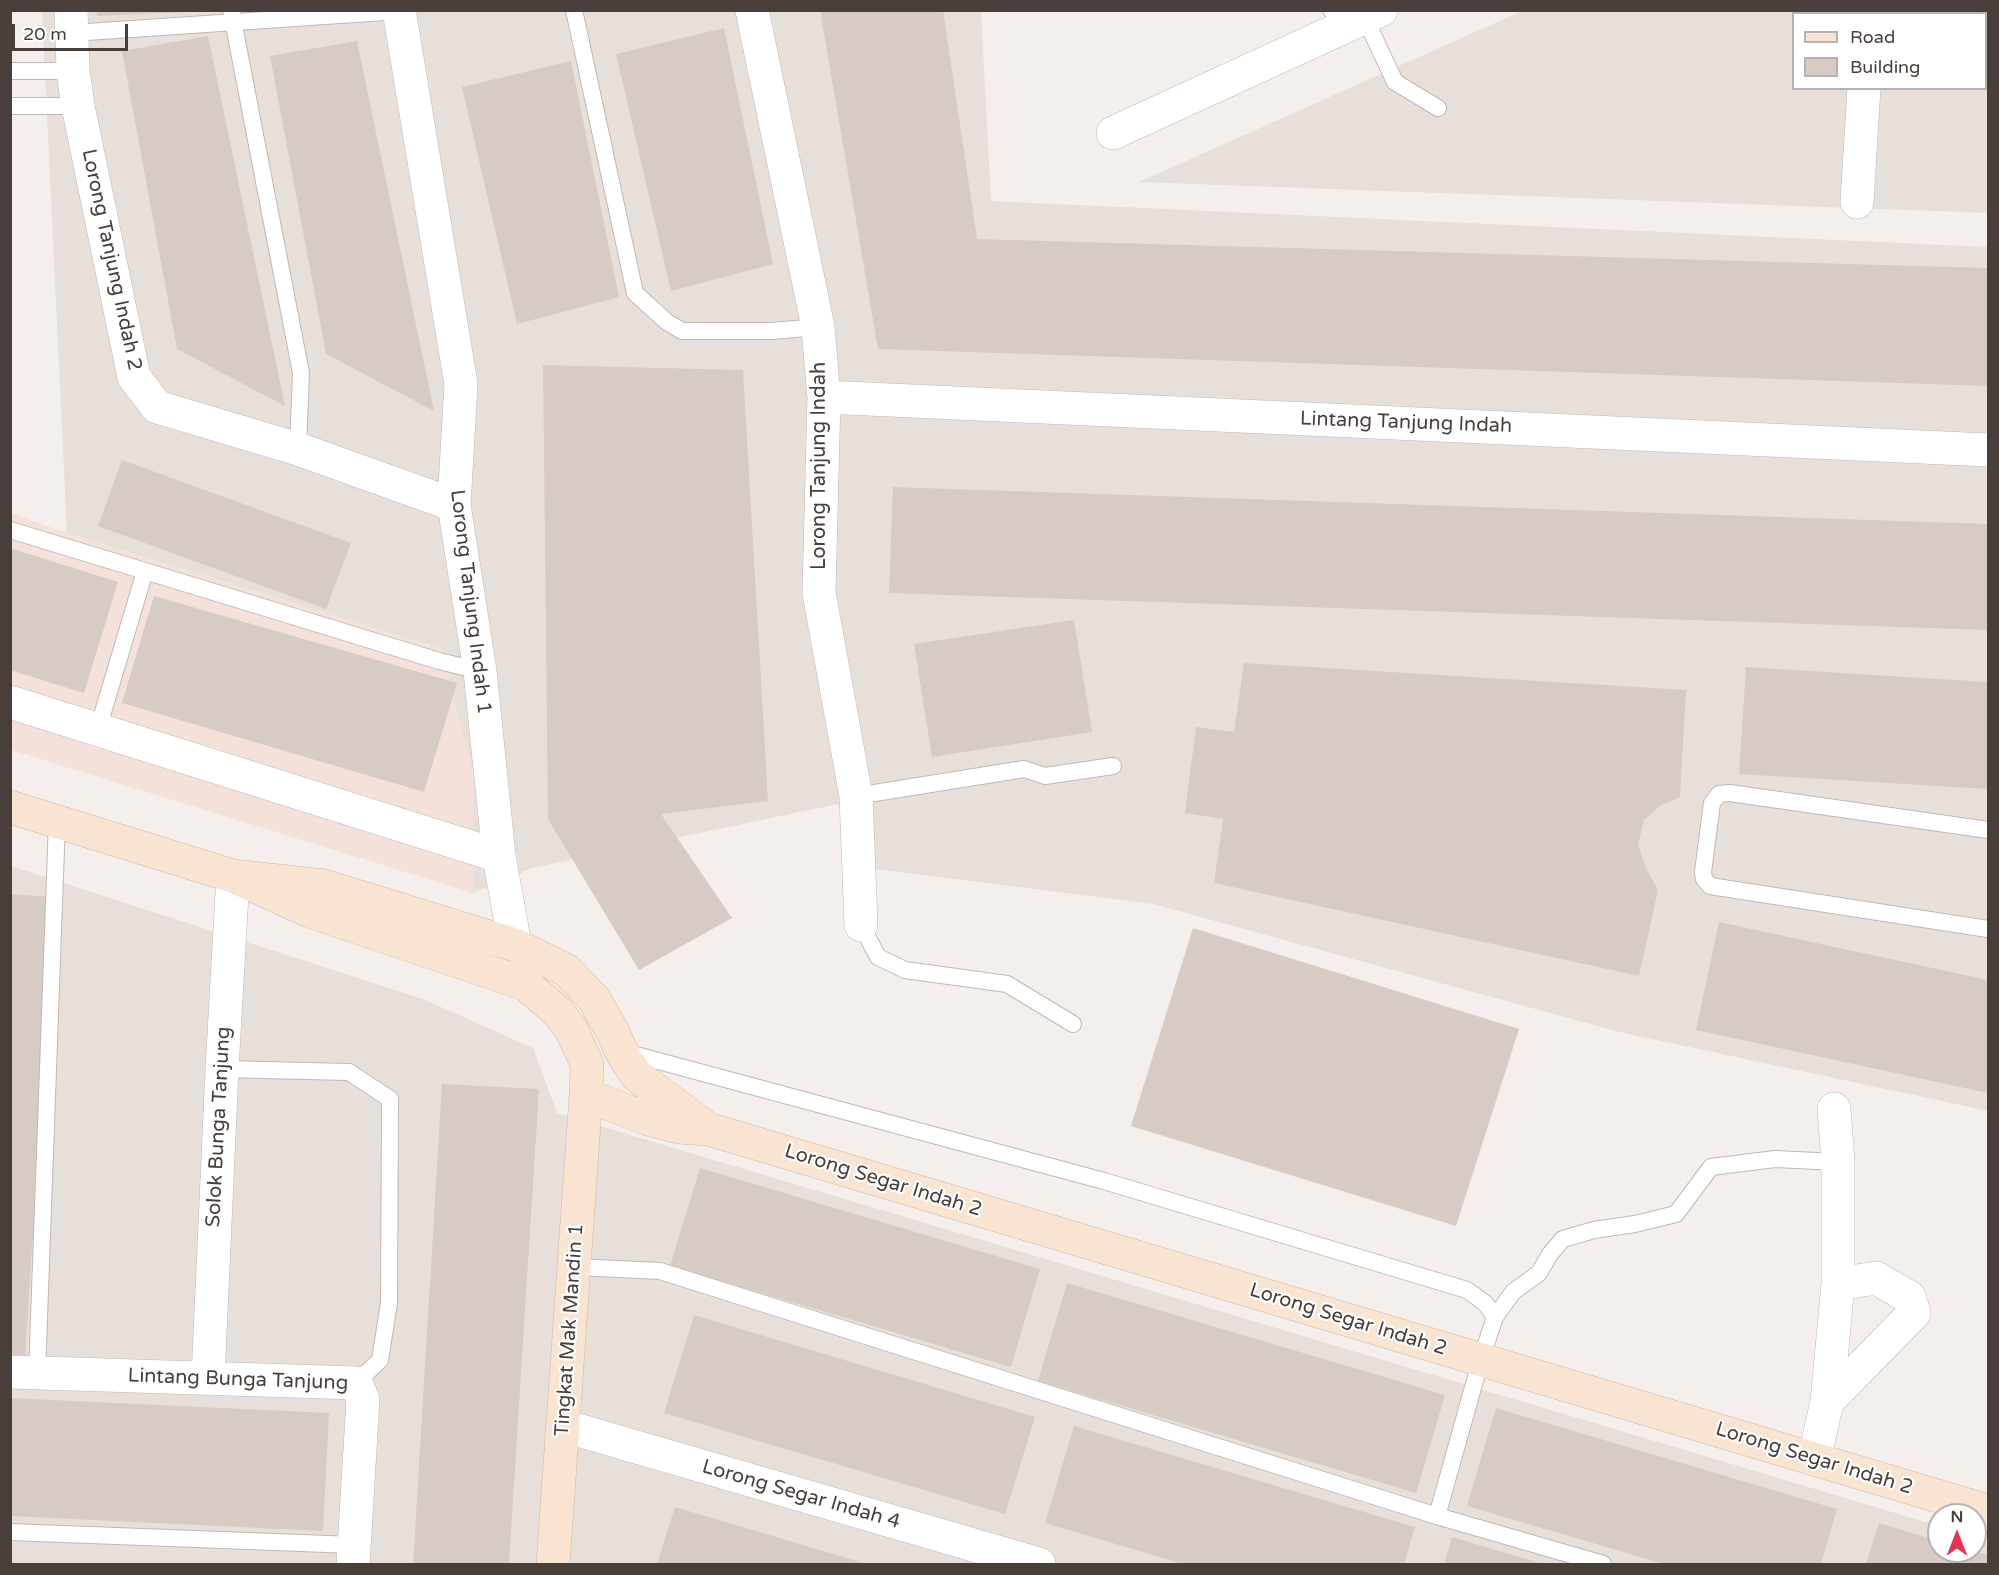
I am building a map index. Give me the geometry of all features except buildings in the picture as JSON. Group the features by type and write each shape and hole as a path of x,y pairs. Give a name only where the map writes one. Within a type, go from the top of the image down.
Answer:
{"street":[{"path":"399,11 410,10"},
{"name":"Lorong Tanjung Indah","path":"752,10 818,327 824,397 819,593 856,796 861,925"},
{"name":"Lorong Tanjung Indah 1","path":"399,11 461,384 454,505 480,671 500,856 515,945"},
{"path":"1113,133 1373,14"},
{"name":"Lorong Tanjung Indah 2","path":"71,22 73,71 78,106 134,377 158,407 298,449 454,505"},
{"path":"1857,202 1864,90"},
{"name":"Lintang Tanjung Indah","path":"824,397 1989,450"},
{"path":"10,702 500,856"},
{"path":"10,807 233,876 324,886 515,945 566,970 594,999 636,1075 708,1129"},
{"name":"Solok Bunga Tanjung","path":"208,1378 233,876"},
{"name":"Tingkat Mak Mandin 1","path":"233,876 309,911 525,984 557,1011 571,1029 587,1064 586,1095 553,1564"},
{"path":"586,1095 648,1119 679,1127 708,1129"},
{"path":"1814,1459 1827,1402 1838,1284 1838,1162 1834,1108"},
{"name":"Lorong Segar Indah 2","path":"708,1129 1989,1511"},
{"path":"1827,1402 1914,1313 1909,1297 1876,1278 1838,1284"},
{"name":"Lintang Bunga Tanjung","path":"24,1373 356,1383 363,1400 354,1555"},
{"name":"Lorong Segar Indah 4","path":"564,1426 1039,1564"}],"lane":[{"path":"574,10 635,293 667,322 682,331 772,331 818,327"},
{"path":"1331,10 1373,14 1395,81 1438,108"},
{"path":"71,22 399,11"},
{"path":"232,17 301,374 298,449"},
{"path":"10,71 73,71"},
{"path":"10,106 78,106"},
{"path":"10,530 439,661 480,671"},
{"path":"98,729 145,571"},
{"path":"856,796 1024,769 1045,776 1113,766"},
{"path":"1989,830 1730,793 1719,794 1712,802 1703,872 1704,879 1710,886 1989,928"},
{"path":"24,1373 57,821"},
{"path":"861,925 878,957 905,970 1007,984 1073,1024"},
{"path":"621,1051 1104,1181 1467,1290 1485,1303 1495,1317"},
{"path":"222,1069 349,1072 390,1099 389,1303 380,1360 356,1383"},
{"path":"1437,1516 1495,1317 1513,1292 1539,1273 1550,1254 1563,1239 1594,1230 1635,1224 1676,1214 1711,1167 1775,1158 1838,1162"},
{"path":"575,1267 660,1271 1437,1516 1603,1564"},
{"path":"10,1532 354,1555"}],"shaded area":[{"path":"42,11 981,11 991,201 1988,247 1988,1111 1619,1032 1153,904 851,866 843,803 532,868 473,893 473,776 442,649 67,533"},
{"path":"1522,11 1988,11 1988,213 1139,182"},
{"path":"11,513 67,533 442,649 473,776 473,893 11,750"},
{"path":"11,866 423,999 533,1048 557,1113 1927,1522 1927,1563 1987,1563 1988,1541 1988,1564 11,1564"}]}
